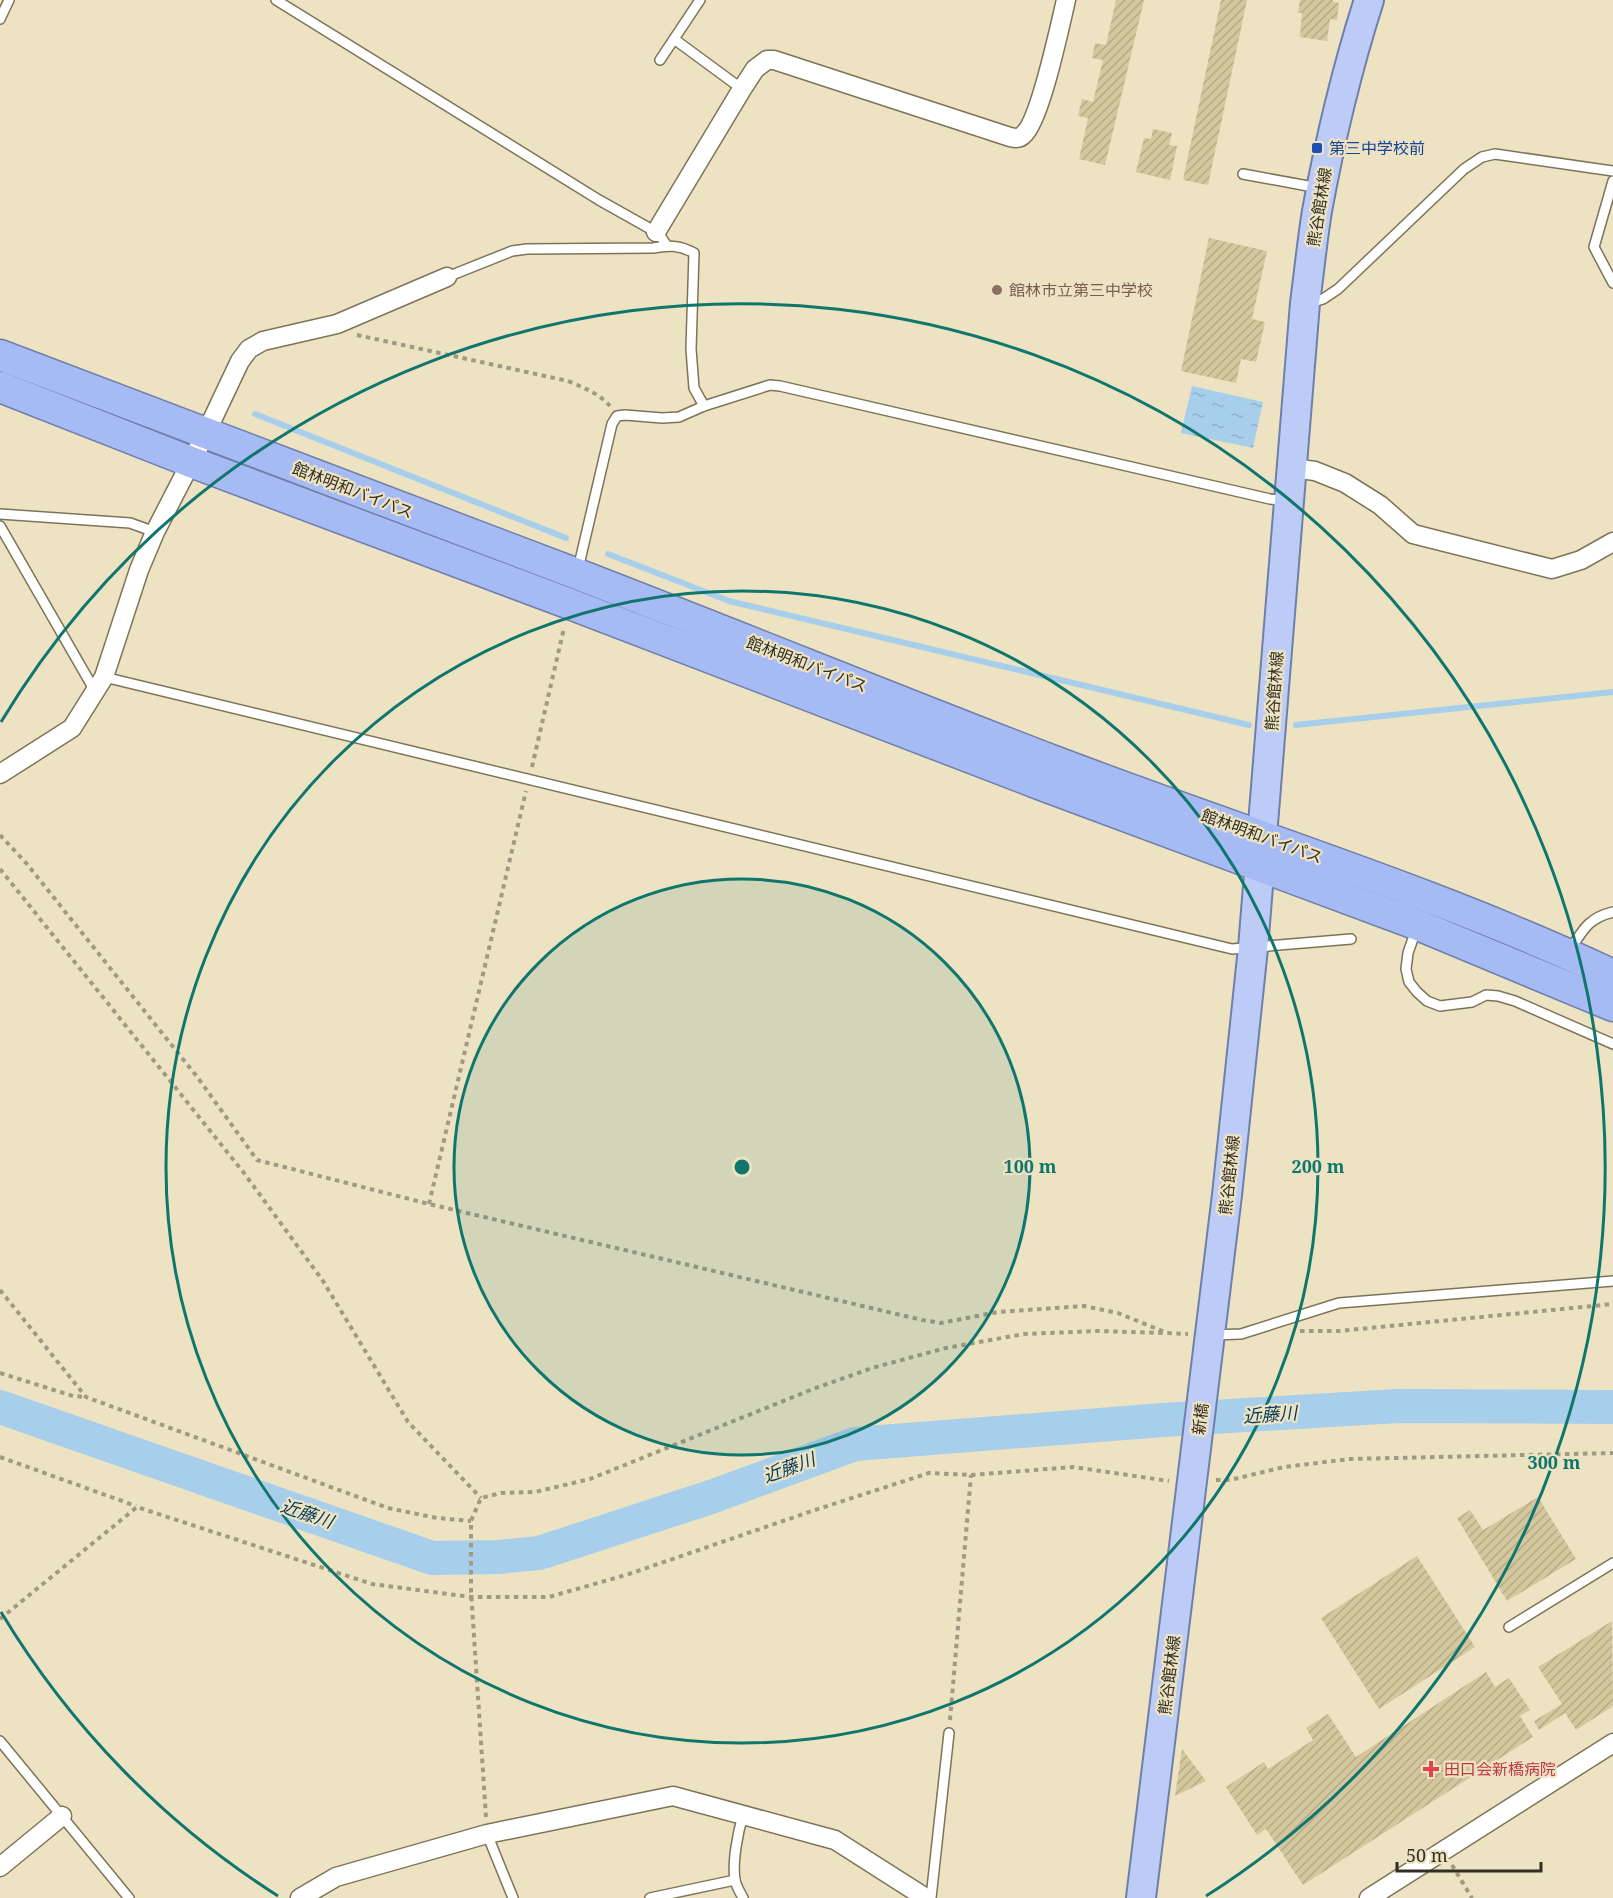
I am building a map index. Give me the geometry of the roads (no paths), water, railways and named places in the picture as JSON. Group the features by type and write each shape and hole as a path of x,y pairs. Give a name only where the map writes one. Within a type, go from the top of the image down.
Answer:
{"highway":[{"name":"館林明和バイパス","path":"0,355 205,435 577,574 1057,762 1487,920 1613,975"},
{"name":"館林明和バイパス","path":"0,387 190,462 1418,925 1613,1006"}],"main road":[{"name":"熊谷館林線","path":"1204,1386 1253,948 1305,303 1317,212 1335,120 1369,0"},
{"name":"新橋","path":"1196,1451 1204,1386"},
{"name":"熊谷館林線","path":"1142,1898 1196,1451"}],"street":[{"path":"661,239 742,89 762,63 767,60 774,60 1017,138 1023,136 1027,131 1041,99 1066,0"},
{"path":"0,774 72,728 99,684 139,570 155,532 240,361 249,349 262,341 337,324 447,277"},
{"path":"1292,468 1315,471 1353,487 1380,505 1413,534 1552,569 1581,560 1613,542"},
{"path":"1369,1898 1613,1743"},
{"path":"300,1898 336,1877 487,1834 673,1796 835,1840 929,1898"},
{"path":"0,1867 62,1816"}],"lane":[{"path":"0,20 9,0"},
{"path":"276,0 661,239 694,253 692,369 694,388 704,406"},
{"path":"660,60 700,0"},
{"path":"674,39 742,89"},
{"path":"1305,303 1323,299 1338,289 1464,169 1482,157 1495,154 1613,171"},
{"path":"1243,174 1322,188"},
{"path":"1613,181 1594,247 1613,283"},
{"path":"447,277 512,251 653,248 661,239"},
{"path":"577,574 612,424 617,416 679,417 704,406 770,385 1290,502"},
{"path":"0,514 130,523 155,532"},
{"path":"0,526 99,684 529,780 1232,949 1351,939"},
{"path":"1568,954 1585,926 1597,917 1613,912"},
{"path":"1418,925 1408,952 1406,969 1409,982 1427,1001 1440,1006 1472,1002 1486,995 1498,996 1515,1001 1613,1044"},
{"path":"1210,1336 1241,1334 1339,1304 1613,1281"},
{"path":"1509,1627 1613,1563"},
{"path":"929,1898 949,1733"},
{"path":"0,1741 129,1898"},
{"path":"743,1815 738,1833 735,1880 743,1898"},
{"path":"487,1834 513,1898"},
{"path":"650,1898 735,1880"}],"water":[{"path":"1192,386 1263,402 1253,448 1181,433"}],"waterway":[{"path":"255,414 566,538"},
{"path":"608,554 729,601 1249,725"},
{"path":"1296,725 1613,692"},
{"name":"近藤川","path":"0,1407 432,1558 498,1557 539,1553 711,1497 855,1444 1163,1420 1398,1406 1613,1407"}],"place":[{"name":"第三中学校前","path":"1317,148"},
{"name":"館林市立第三中学校","path":"997,290"},
{"name":"田口会新橋病院","path":"1431,1769"}]}
